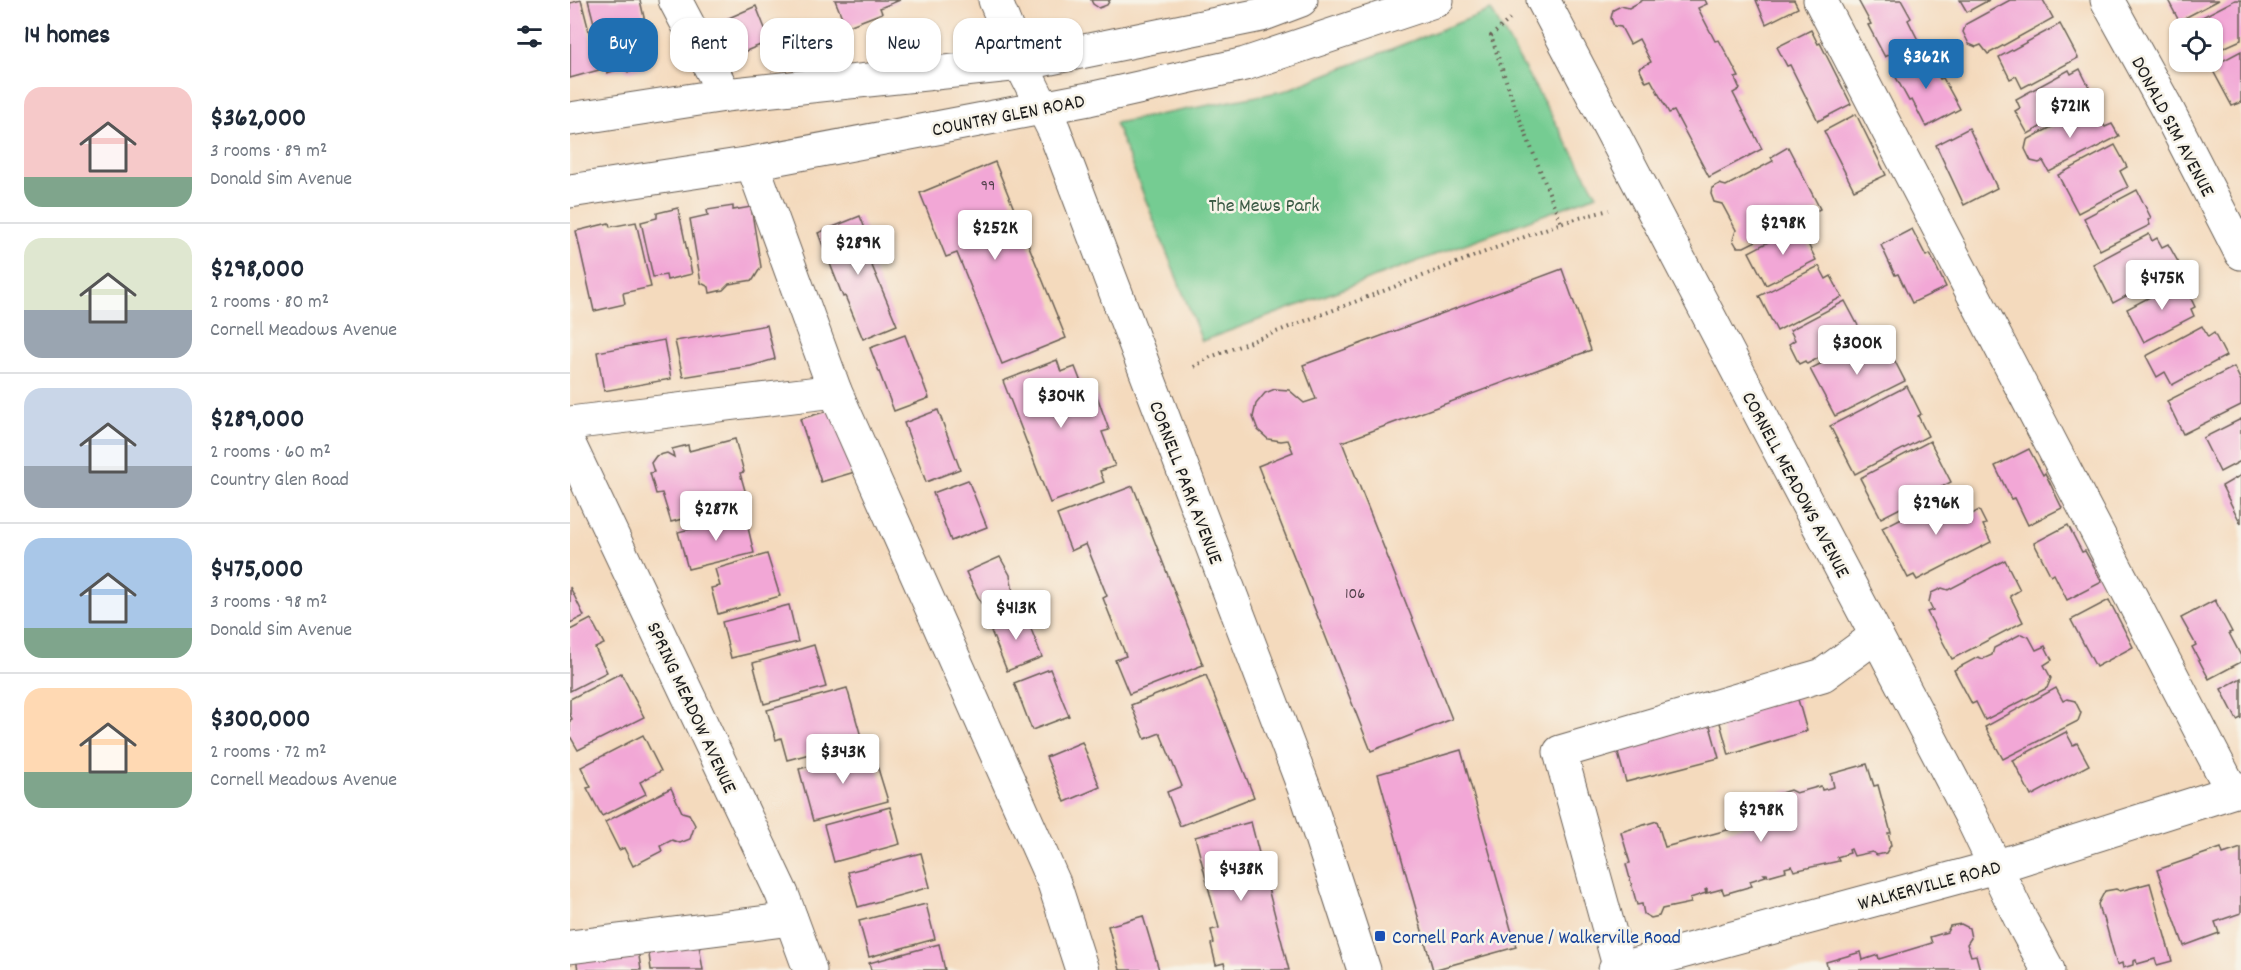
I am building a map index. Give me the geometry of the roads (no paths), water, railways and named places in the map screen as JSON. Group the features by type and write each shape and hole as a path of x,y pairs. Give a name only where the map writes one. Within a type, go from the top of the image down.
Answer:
{"street":[{"path":"675,0 725,95"},
{"name":"CORNELL PARK AVENUE","path":"995,0 1003,18"},
{"path":"1083,51 1261,15 1301,0"},
{"name":"COUNTRY GLEN ROAD","path":"570,191 752,163 1044,108 1245,64 1437,0"},
{"name":"CORNELL MEADOWS AVENUE","path":"1543,0 1970,814 2048,970"},
{"path":"1820,0 2237,790"},
{"name":"DONALD SIM AVENUE","path":"2107,0 2165,105 2241,253"},
{"path":"570,119 725,95 953,71"},
{"name":"CORNELL PARK AVENUE","path":"1026,72 1044,108 1309,801 1364,970"},
{"path":"752,163 835,391 1054,883 1082,970"},
{"path":"570,423 835,391"},
{"name":"SPRING MEADOW AVENUE","path":"570,446 782,894 810,970"},
{"path":"1617,969 1560,752 1823,675 1876,636"},
{"name":"WALKERVILLE ROAD","path":"1617,969 1662,964 1995,867 2237,790"},
{"path":"570,947 791,919"}],"place":[{"name":"Cornell Park Avenue / Walkerville Road","path":"1380,936"}],"park label":[{"name":"The Mews Park","path":"1264,204"}]}
